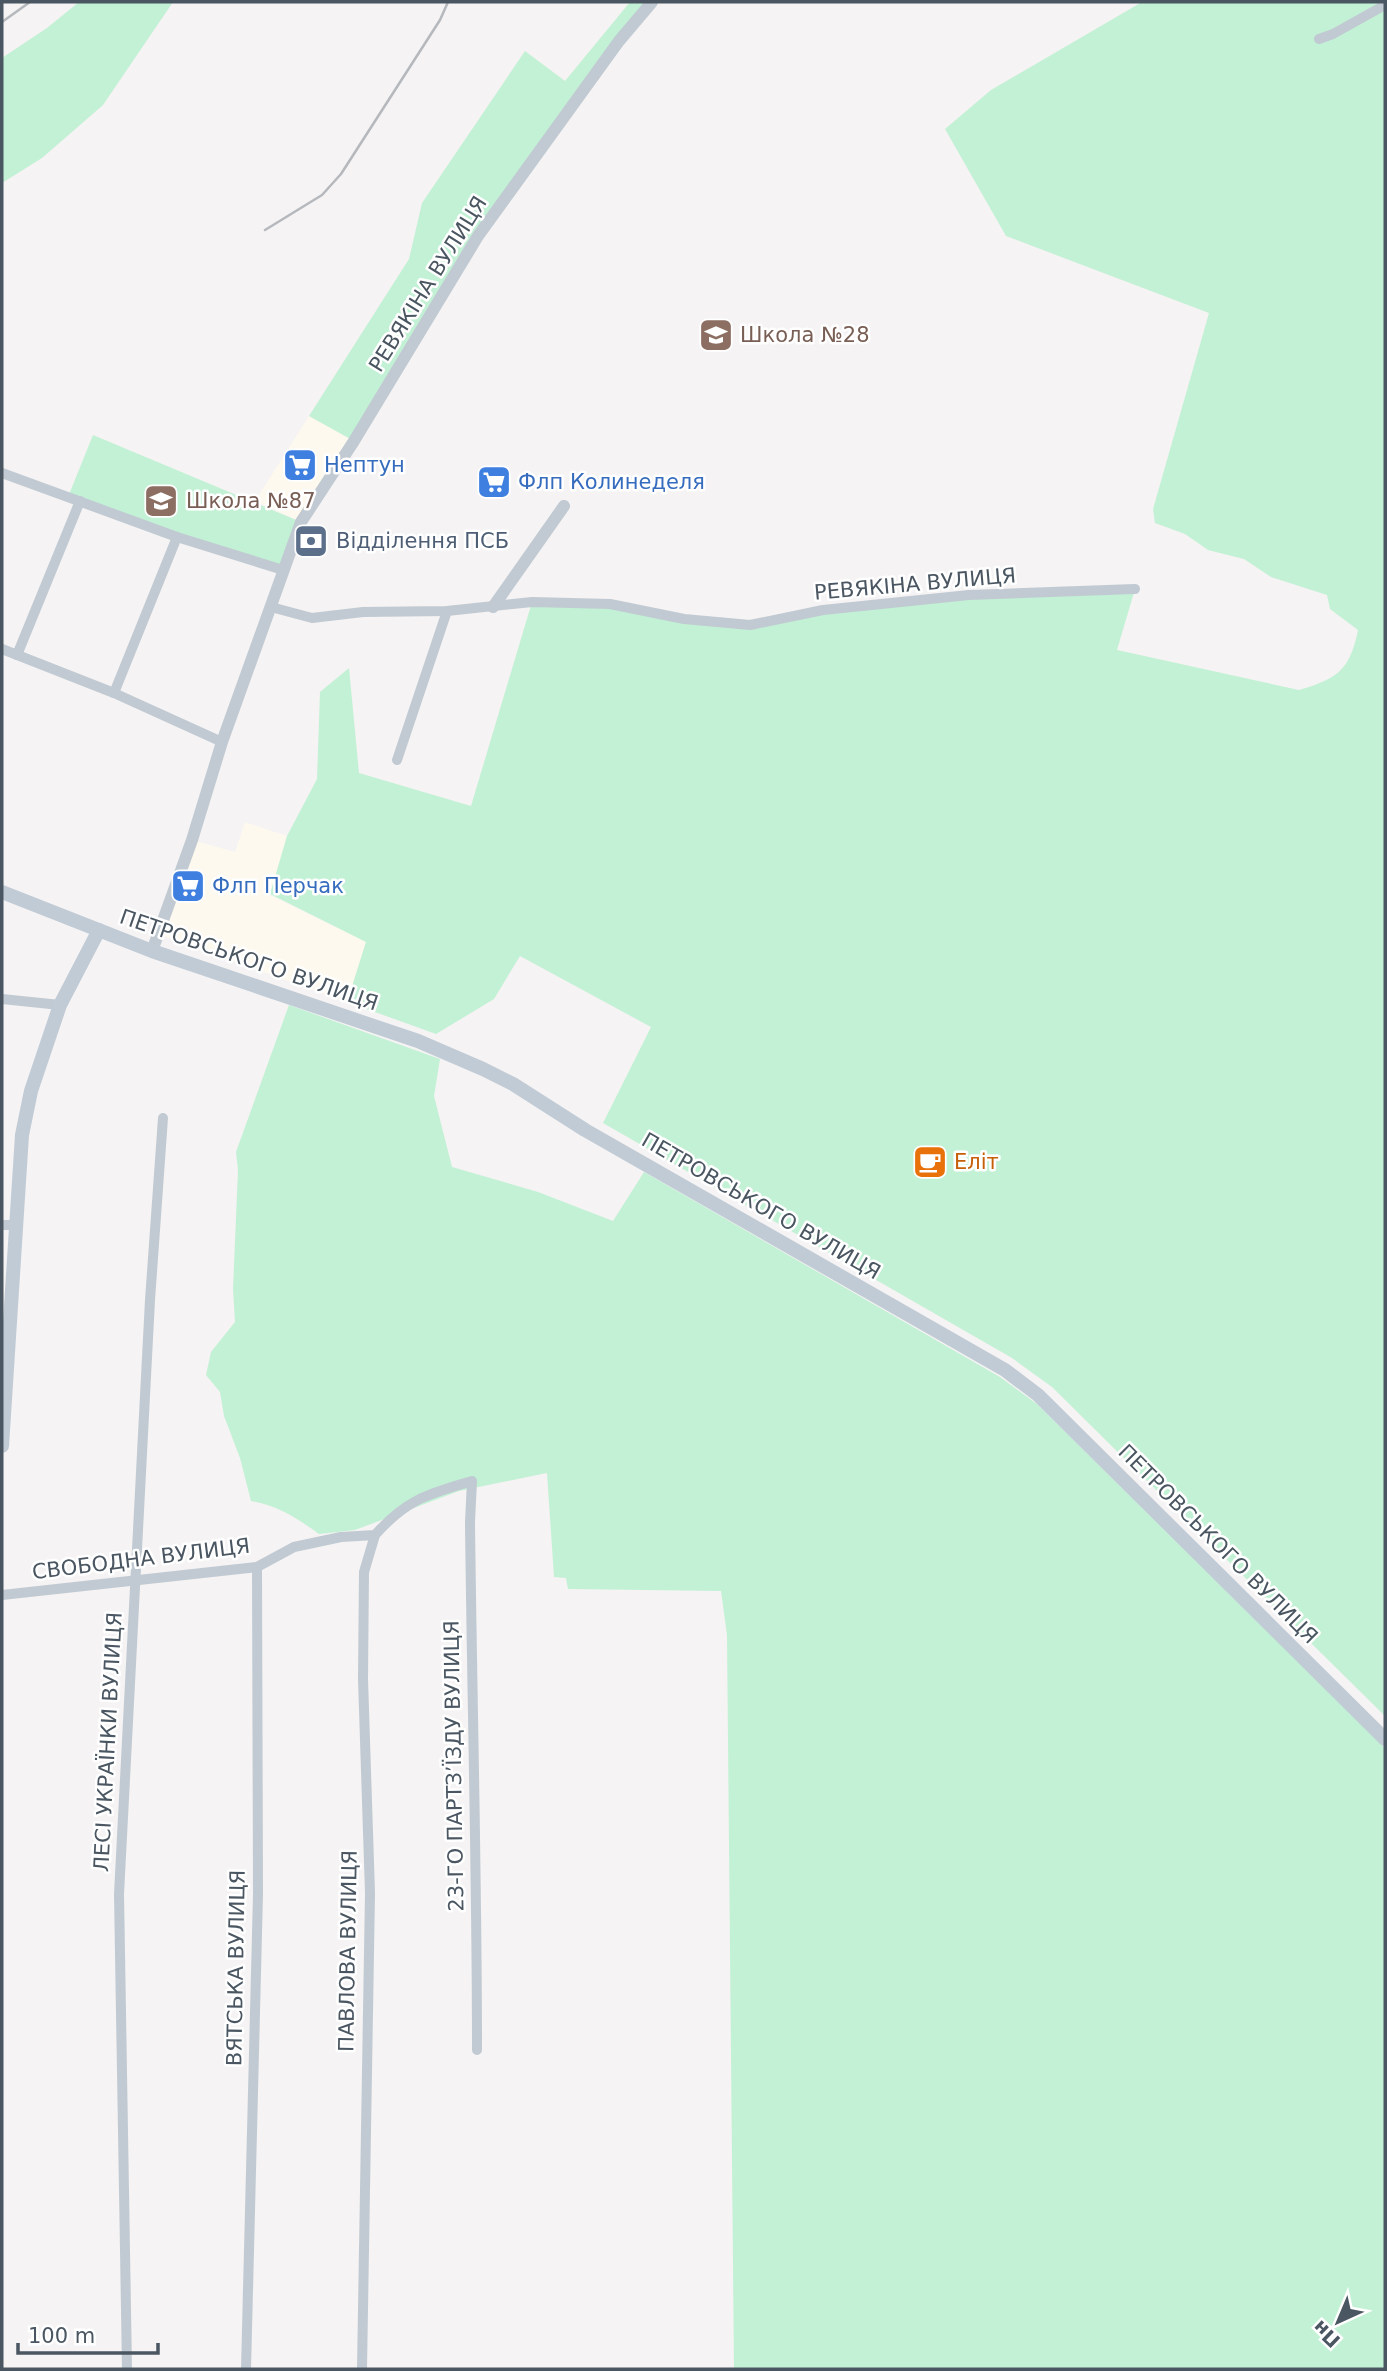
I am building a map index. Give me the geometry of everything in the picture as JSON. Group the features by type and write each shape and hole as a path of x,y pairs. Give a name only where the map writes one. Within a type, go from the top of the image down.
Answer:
{"main road":[{"name":"ПЕТРОВСЬКОГО ВУЛИЦЯ","path":"2,892 152,951 418,1041 483,1069 1005,1370 1038,1395 1385,1739"},
{"path":"2,1446 8,1225 22,1135 31,1091 60,1005 99,930"}],"street":[{"name":"РЕВЯКІНА ВУЛИЦЯ","path":"152,951 192,840 222,742 301,522 354,441 478,236 619,41 652,2"},
{"path":"1320,39 1385,5"},
{"path":"2,473 177,537 283,569"},
{"path":"17,655 80,501"},
{"path":"493,607 564,506"},
{"path":"114,693 177,537"},
{"name":"РЕВЯКІНА ВУЛИЦЯ","path":"271,607 312,618 363,612 447,611 532,602 610,604 684,619 750,625 823,610 955,596 1135,589"},
{"path":"397,760 447,611"},
{"path":"2,649 114,693 222,742"},
{"path":"2,999 60,1005"},
{"name":"ЛЕСІ УКРАЇНКИ ВУЛИЦЯ","path":"127,2369 119,1894 150,1300 163,1118"},
{"name":"23-ГО ПАРТЗ’ЇЗДУ ВУЛИЦЯ","path":"375,1535 393,1514 426,1494 472,1482 472,1765 477,1897 477,2050"},
{"name":"СВОБОДНА ВУЛИЦЯ","path":"2,1595 257,1567 293,1547 375,1535"},
{"name":"ПАВЛОВА ВУЛИЦЯ","path":"362,2369 369,1894 363,1679 364,1572 375,1535"},
{"name":"ВЯТСЬКА ВУЛИЦЯ","path":"246,2369 258,1894 257,1567"}],"shaded area":[{"path":"309,416 354,441 301,522 255,501"},
{"path":"245,822 287,836 270,895 366,942 347,1002 158,934 192,840 235,852"}],"green space":[{"path":"79,2 173,2 103,105 42,158 2,183 2,58 47,28"},
{"path":"630,2 652,2 478,236 354,441 309,416 409,259 422,203 525,51 565,81"},
{"path":"1142,2 1385,2 1385,1716 1052,1387 1012,1358 603,1123 651,1027 520,956 494,999 436,1034 347,1002 366,942 270,894 287,836 317,779 320,692 349,668 359,773 471,806 532,602 610,604 750,625 873,604 1135,589 1117,650 1299,690 1323,682 1340,671 1351,655 1358,630 1330,609 1327,595 1271,577 1244,559 1208,550 1185,534 1155,523 1153,509 1209,313 1006,236 945,129 991,90"},
{"path":"93,435 301,522 283,570 68,497"},
{"path":"289,1005 440,1059 434,1096 452,1167 538,1192 613,1221 644,1172 1000,1377 1037,1404 1385,1748 1385,2369 734,2369 727,1635 721,1591 568,1589 566,1578 554,1577 547,1473 459,1491 355,1530 319,1534 287,1513 251,1501 240,1458 224,1416 220,1392 206,1375 211,1352 235,1322 233,1289 238,1170 236,1152"}],"railway":[{"path":"2,22 30,2"},
{"path":"265,230 322,195 341,174 440,20 448,2"}],"place":[{"name":"Школа №28","path":"716,335"},
{"name":"Нептун","path":"300,465"},
{"name":"Флп Колинеделя","path":"494,482"},
{"name":"Школа №87","path":"161,501"},
{"name":"Відділення ПСБ","path":"311,541"},
{"name":"Флп Перчак","path":"188,886"},
{"name":"Еліт","path":"930,1162"}]}
